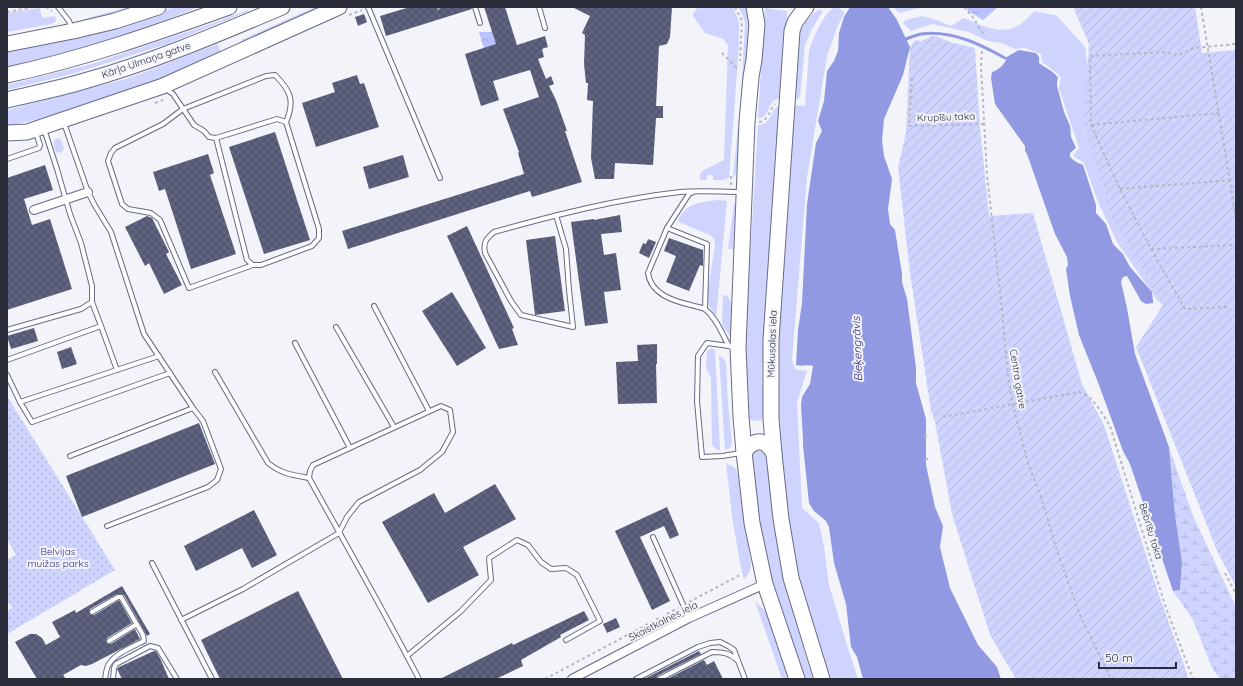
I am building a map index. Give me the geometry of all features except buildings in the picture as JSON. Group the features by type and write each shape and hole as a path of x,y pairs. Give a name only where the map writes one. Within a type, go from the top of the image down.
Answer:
{"highway":[{"path":"7,44 115,21 158,7"},
{"path":"7,75 74,59 110,48 152,35 229,7"},
{"name":"Kārļa Ulmaņa gatve","path":"7,100 82,82 157,57 282,7"},
{"path":"7,133 27,132 163,86 339,7"},
{"path":"754,7 757,24 747,122 734,347 752,523 765,584 797,679"},
{"name":"Mūkusalas iela","path":"806,7 795,22 792,31 771,340 772,419 781,520 790,578 822,679"},
{"path":"744,452 752,443 761,442 769,446 774,454"}],"street":[{"path":"34,210 88,192"},
{"name":"Skaistkalnes iela","path":"572,679 689,618 765,584"}],"lane":[{"path":"58,7 69,21 73,31"},
{"path":"368,7 440,178"},
{"path":"475,7 480,23"},
{"path":"540,7 545,28"},
{"path":"275,75 285,85 290,96 290,112 286,122 319,229 318,238 312,246 261,265 253,265 189,288 160,220 151,213 128,209 122,204 108,161 115,148 163,124 183,108 266,76 275,75"},
{"path":"163,86 173,94 194,125 204,131 209,137 216,138 278,118 286,122"},
{"path":"63,120 88,192 111,232 144,334 203,421 221,469 217,480 208,487 106,526"},
{"path":"7,159 39,148 39,128"},
{"path":"39,128 57,169 70,214 81,243 92,286 92,302 117,370"},
{"path":"216,138 247,260 253,265"},
{"path":"693,191 686,198 666,228 648,273 650,283 659,292 669,298 705,309 734,347"},
{"path":"556,215 566,249 573,327 521,315 511,301 485,253 484,246 488,238 494,232 556,215 639,198 693,191 744,192"},
{"path":"666,228 707,244 705,309"},
{"path":"7,330 81,309 92,302"},
{"path":"374,306 429,411"},
{"path":"7,360 101,326"},
{"path":"336,327 394,427"},
{"path":"295,343 350,448"},
{"path":"734,347 707,343 698,356 697,401 702,457 722,456 744,452"},
{"path":"20,402 159,356"},
{"path":"215,372 268,463 277,470 288,475 309,478"},
{"path":"7,375 20,402 32,422 170,373"},
{"path":"181,620 243,589 339,532 347,517 359,502 420,470 442,452 452,432 450,410 440,406 313,465 309,478 339,532 407,656 419,679"},
{"path":"70,456 193,408"},
{"path":"653,537 689,618"},
{"path":"407,656 460,612 491,580 489,558 517,540 528,545 541,562 551,569 566,568 577,574 600,621 566,640"},
{"path":"152,563 212,679"},
{"path":"92,612 118,597 121,597 143,635 144,641 118,654 110,663 106,670 105,679"},
{"path":"109,641 137,624"},
{"path":"636,679 698,647 710,643 720,642 734,650 745,679"},
{"path":"113,679 116,664 150,646 158,648 177,679"},
{"path":"659,679 712,652 730,654 740,663"}],"path":[{"path":"7,12 34,7"},
{"path":"46,7 53,12"},
{"path":"438,7 439,11"},
{"path":"964,7 972,16 984,35"},
{"path":"1201,7 1236,218"},
{"path":"1227,307 1185,309 1151,249 1120,189 1091,125 1090,56 1163,52 1178,55 1194,48 1236,44"},
{"name":"Centra gatve","path":"982,51 981,66 987,175 1008,375 1013,405 1028,462 1041,497 1057,551 1080,615 1111,679"},
{"path":"722,53 740,70"},
{"name":"Krupīšu taka","path":"912,78 909,126 984,124"},
{"path":"747,122 761,122 767,118 776,103 787,102"},
{"path":"1091,125 1219,114"},
{"path":"1120,189 1230,180"},
{"path":"1151,249 1236,245"},
{"name":"Bebrīšu taka","path":"1013,405 1079,392 1084,394 1094,403 1110,426 1165,605 1193,679"},
{"path":"943,417 1013,405"},
{"path":"1225,573 1236,594"},
{"path":"545,679 740,575"}],"green space":[{"path":"128,7 137,7 99,18 83,20 88,18"},
{"path":"175,7 198,7 127,34 56,55 7,67 7,50 157,13"},
{"path":"315,7 325,7 242,44 241,40"},
{"path":"698,7 733,7 739,22 739,45 729,178 723,180 713,180 713,175 707,175 707,180 700,180 700,177 704,170 724,160 728,45 723,39 705,33 693,16"},
{"path":"738,7 747,7 750,17 742,117 740,117 745,23"},
{"path":"835,7 838,7 845,13 838,25 827,56 807,177 792,360 795,369 807,371 797,402 802,508 819,523 829,585 858,679 827,679 794,561 783,491 779,437 776,346 792,105 805,106 809,52 823,20"},
{"path":"893,7 923,7 899,13"},
{"path":"968,7 998,7 983,20 967,10"},
{"path":"1073,7 1195,7 1202,53 1236,50 1236,587 1218,553 1136,347 1163,305 1111,217 1084,121 1089,44"},
{"path":"40,8 42,18 55,16 56,21 51,24 7,32 7,13"},
{"path":"765,8 787,11 782,99 776,99 773,101 765,115 758,118"},
{"path":"821,9 822,12 805,45 800,97 795,100 800,33 805,22 815,12"},
{"path":"248,10 249,11 167,44 75,73 7,90 7,85 92,64"},
{"path":"1035,11 1056,15 1085,47 1098,146 1170,312 1158,301 1117,242 1098,202 1084,163 1073,156 1079,148 1059,88 1061,78 1042,62 1041,54 1025,48 1015,49 1001,43 988,41 969,32 932,24 911,31 903,23 905,20 922,16 951,26 964,18 977,24 1000,30 1007,30 1021,24"},
{"path":"479,32 492,32 505,70 491,74"},
{"path":"932,36 975,48 980,128 989,216 1033,213 1082,384 1104,425 1159,595 1189,679 1016,679 990,635 952,514 935,422 931,411 910,273 898,167 906,132 910,47 915,40 921,41"},
{"path":"218,44 221,53 138,88 48,117 7,126 7,110 126,79"},
{"path":"781,105 771,221 764,337 762,376 765,414 763,419 758,421 751,420 747,416 745,340 758,125 767,122 775,109"},
{"path":"741,123 736,173 733,178 738,127"},
{"path":"58,138 61,140 64,149 61,153 56,152 54,145 54,140"},
{"path":"719,200 727,201 716,318 709,306 707,297 715,245 714,239 710,235 679,222 678,220 690,206 700,202"},
{"path":"734,203 737,205 735,249 728,249"},
{"path":"723,295 728,296 731,305 732,315 730,336 722,325"},
{"path":"712,348 715,351 720,450 712,445 711,378 706,368 707,351"},
{"path":"719,355 726,363 732,443 730,448 725,450"},
{"name":"Belvijas muižas parks","path":"7,396 115,570 7,634 7,612 12,608 7,600 7,560 16,555 7,539"},
{"path":"1169,447 1193,516 1236,607 1236,679 1220,679 1212,668 1193,620 1173,591 1180,590 1182,562 1175,515"},
{"path":"763,451 768,456 769,483 778,545 793,612 813,679 802,679 771,582 758,521 750,458 753,453"},
{"path":"726,463 735,468 738,475 751,565 749,573 744,579 733,523"},
{"path":"755,601 765,611 768,617 788,679 782,679"}],"water":[{"name":"Bieķengrāvis","path":"850,7 888,7 897,20 910,47 903,75 884,119 882,141 884,156 892,179 888,209 890,224 895,230 902,282 907,299 916,368 916,383 926,419 926,465 935,507 943,526 940,547 950,588 978,645 997,667 1001,679 863,679 857,657 851,647 846,604 834,563 829,527 826,521 814,511 809,503 803,445 801,405 802,397 810,384 813,366 796,365 798,330 802,303 807,204 816,143 822,131 818,121 824,101 827,71 834,61 838,51 839,33 844,17"},
{"path":"1019,50 1036,53 1039,57 1039,63 1052,71 1058,78 1057,86 1064,112 1070,126 1071,137 1076,148 1070,153 1070,157 1083,165 1096,205 1096,213 1106,224 1113,244 1123,254 1130,267 1152,292 1153,303 1146,304 1141,301 1127,276 1123,277 1121,282 1135,354 1169,447 1175,515 1182,562 1180,590 1173,591 1130,464 1123,451 1079,335 1070,296 1066,269 1068,265 1067,257 1055,234 1025,151 1025,146 995,104 991,78 992,72 1002,66 1006,60 1005,58"}],"waterway":[{"path":"906,39 915,35 932,33 954,36 975,43 1005,58"}]}
